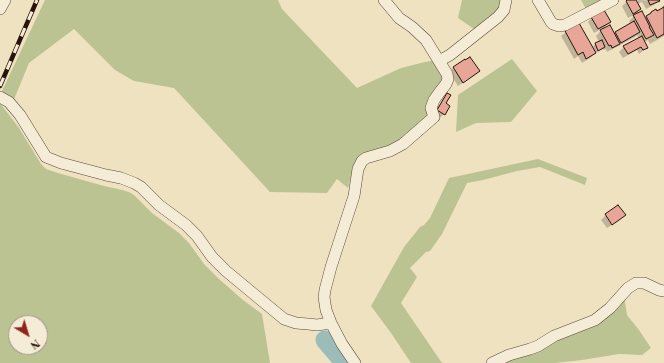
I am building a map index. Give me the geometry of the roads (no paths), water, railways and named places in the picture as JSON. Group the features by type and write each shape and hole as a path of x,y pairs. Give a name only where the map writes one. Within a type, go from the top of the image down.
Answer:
{"street":[{"path":"0,9 5,0"},
{"path":"355,363 342,344 331,323 325,304 325,290 354,196 356,177 360,165 366,158 396,148 403,144 434,117 431,108 434,100 448,79 447,74 426,40 412,27 399,18 384,0"},
{"path":"439,61 450,55 498,17 504,10 506,0"},
{"path":"538,0 551,22 559,26 565,25 613,0"},
{"path":"0,97 9,102 20,115 46,157 61,163 106,176 121,178 134,183 159,205 186,225 197,236 212,257 226,271 284,319 296,323 317,325 331,323"},
{"path":"492,363 509,355 534,347 554,336 594,320 605,313 628,288 636,283 644,283 664,291"}],"waterway":[{"path":"325,340 344,363"}],"railway":[{"path":"0,86 37,0"}]}
